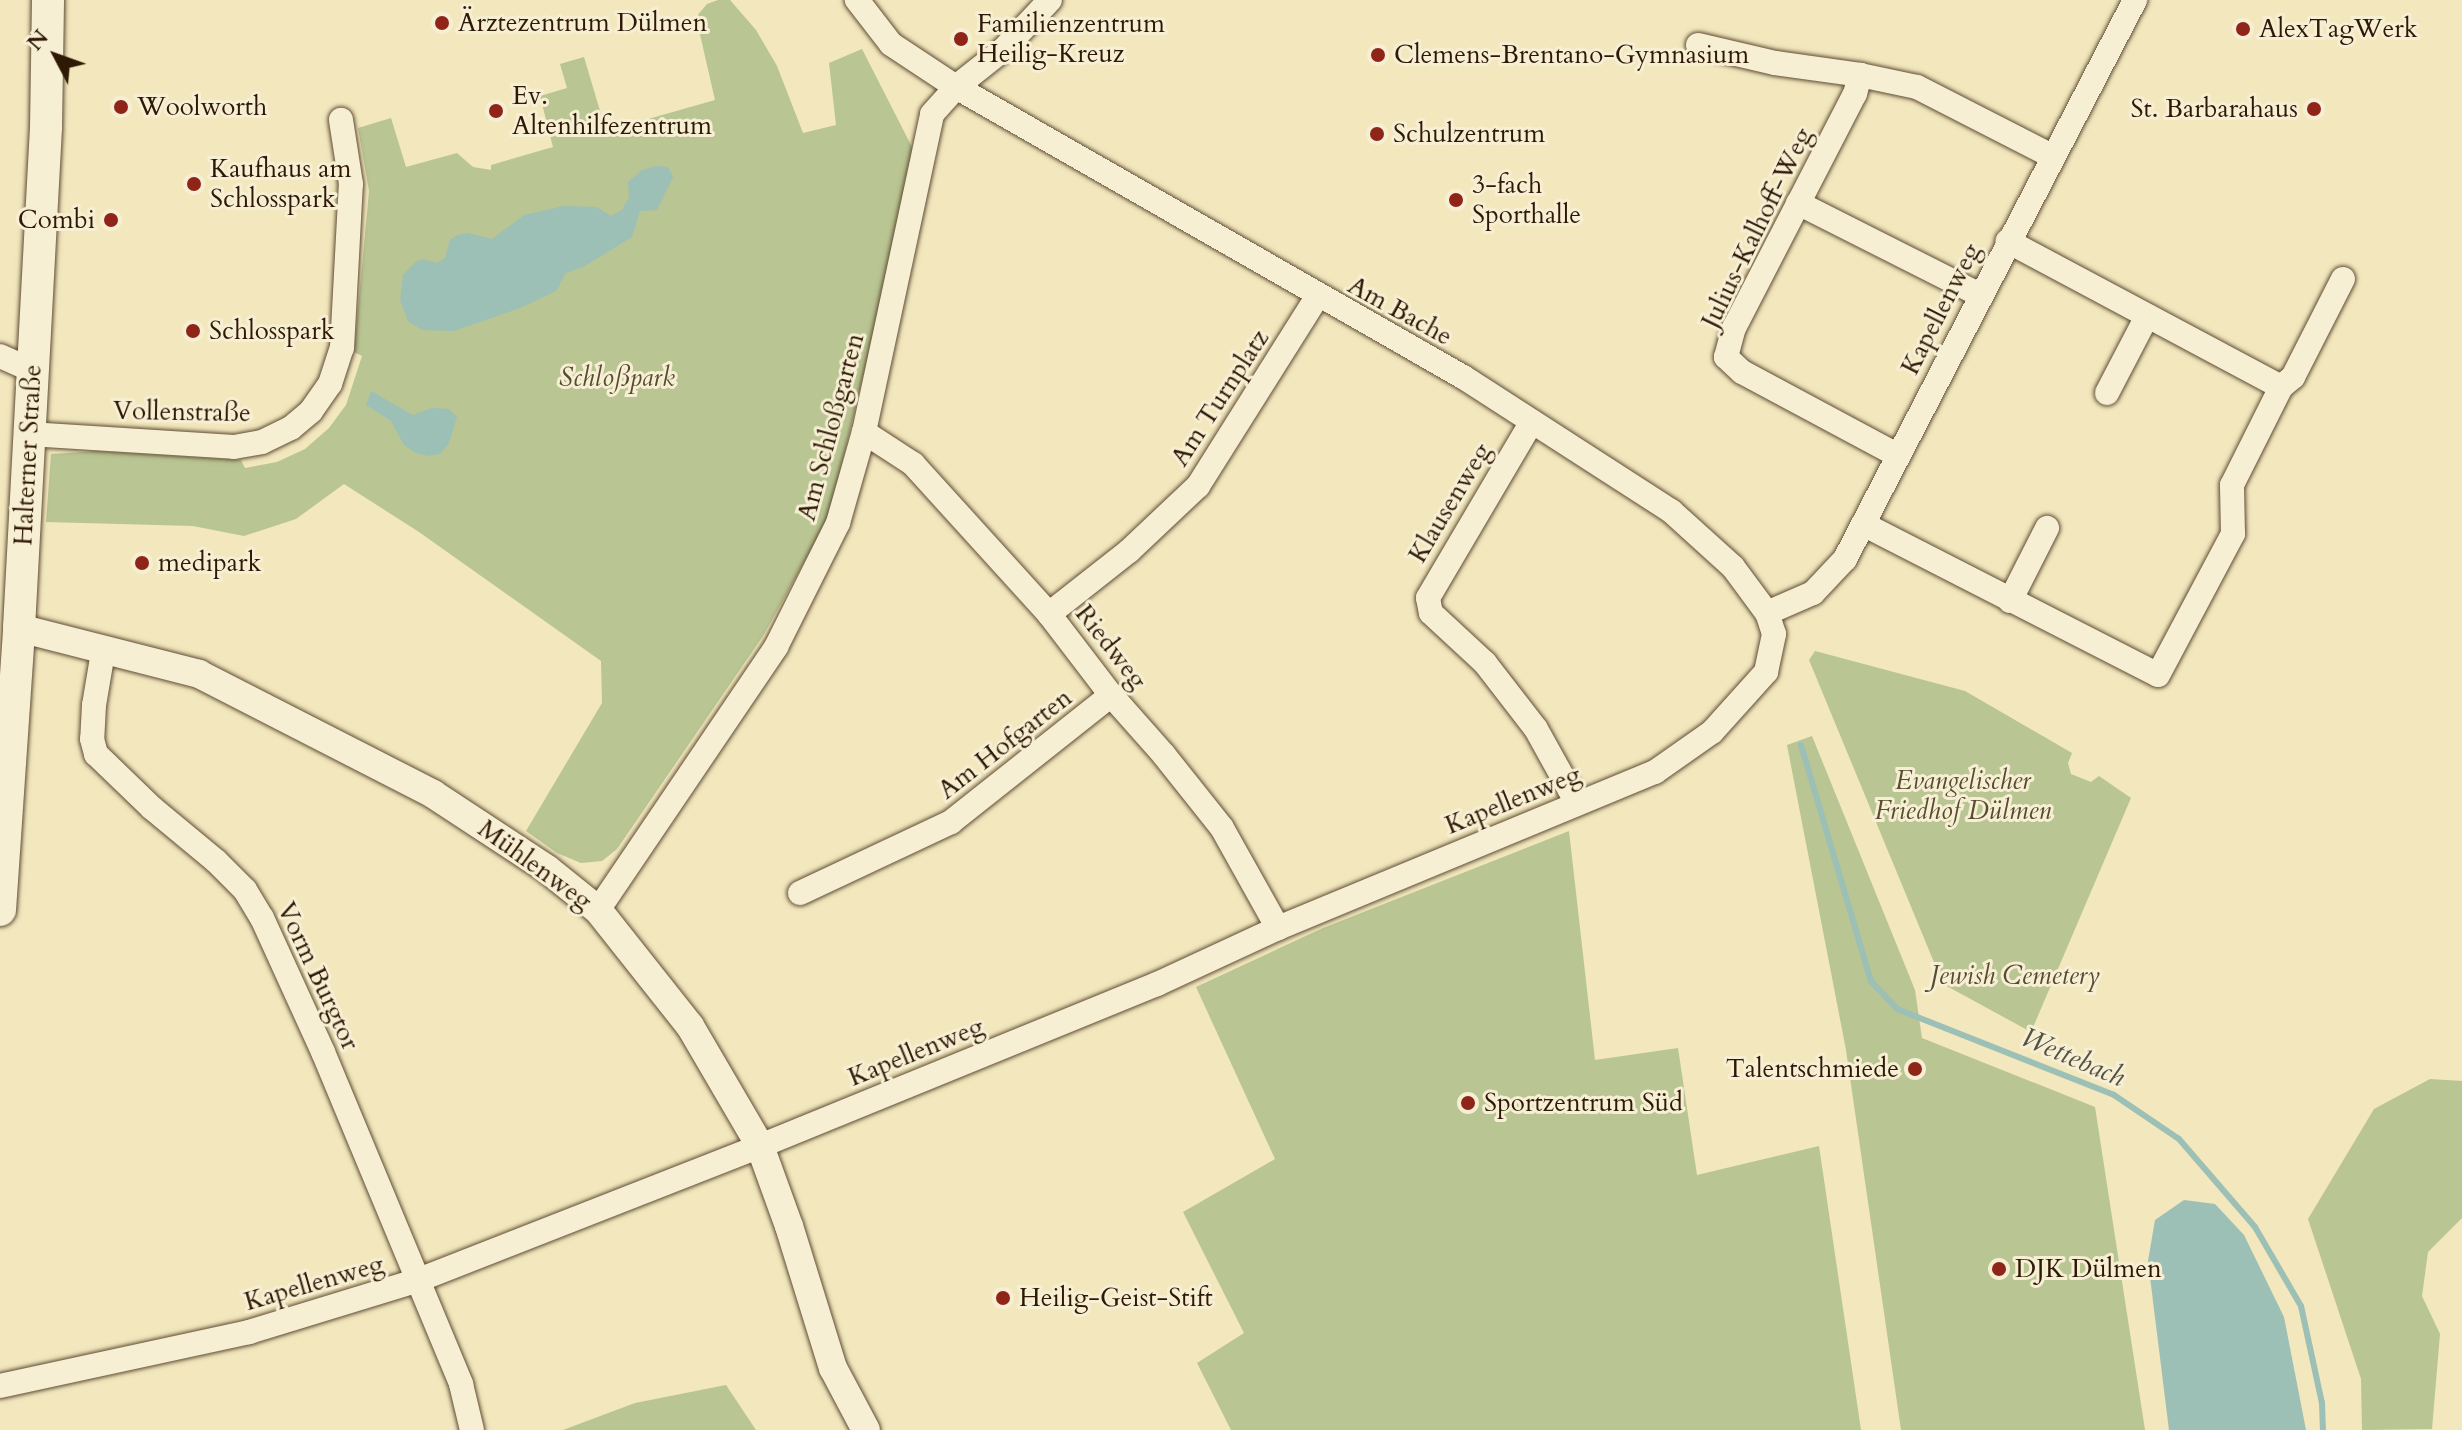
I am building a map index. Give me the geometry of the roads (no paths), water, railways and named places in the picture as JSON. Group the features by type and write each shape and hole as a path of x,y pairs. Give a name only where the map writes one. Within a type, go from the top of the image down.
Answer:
{"main road":[{"name":"Halterner Straße","path":"0,910 10,625 29,434 46,128 48,0"}],"street":[{"path":"857,0 891,44 956,87"},
{"name":"Am Schloßgarten","path":"598,910 776,647 838,523 864,432 932,114 956,87 1004,49 1050,0"},
{"name":"Kapellenweg","path":"0,1386 249,1332 416,1281 760,1146 1157,984 1278,928 1655,772 1712,732 1766,672 1770,624 1813,593 1845,559 2007,241 2135,0"},
{"path":"1698,45 1775,63 1917,87 2052,156"},
{"name":"Julius-Kalhoff-Weg","path":"1860,75 1855,94 1734,328 1726,357 1742,372 1897,455"},
{"name":"Am Bache","path":"956,87 1317,297 1463,377 1671,511 1733,567 1770,624"},
{"name":"Vollenstraße","path":"29,434 234,447 262,442 291,428 311,411 330,384 342,348 351,184 341,120"},
{"path":"1798,203 1980,295"},
{"path":"2007,241 2281,387"},
{"path":"1863,524 2158,675 2233,534 2232,485 2281,387 2293,377 2343,279"},
{"name":"Am Turnplatz","path":"1049,614 1129,551 1198,486 1317,297"},
{"path":"2107,393 2147,316"},
{"path":"0,356 32,370"},
{"name":"Klausenweg","path":"1531,423 1428,598 1431,613 1485,663 1536,729 1577,803"},
{"name":"Riedweg","path":"864,432 913,464 1049,614 1111,695 1222,828 1278,928"},
{"path":"2010,601 2047,528"},
{"name":"Mühlenweg","path":"10,625 103,652 199,674 433,794 547,869 598,910 690,1026 760,1146 789,1226 833,1368 866,1430"},
{"name":"Vorm Burgtor","path":"103,652 94,705 92,739 96,754 245,890 262,918 323,1052 416,1281"},
{"name":"Am Hofgarten","path":"800,893 951,822 1111,695"},
{"path":"416,1281 461,1384 472,1430"}],"water":[{"path":"668,167 673,177 657,210 640,211 632,237 585,266 566,273 556,291 520,308 454,331 422,330 408,321 400,300 403,275 414,263 423,259 437,263 445,258 450,240 457,235 468,233 492,239 524,215 563,206 597,207 611,216 622,210 629,197 628,182 642,170"},
{"path":"371,391 413,415 432,408 449,409 457,417 449,443 440,454 428,456 414,452 404,445 391,421 366,405"},
{"path":"2184,1200 2215,1204 2244,1235 2284,1317 2306,1430 2169,1430 2148,1261 2155,1220"}],"waterway":[{"name":"Wettebach","path":"1801,745 1871,981 1897,1009 2114,1095 2179,1139 2255,1227 2301,1306 2322,1403 2323,1430"}],"place":[{"name":"Ärztezentrum Dülmen","path":"442,23"},
{"name":"AlexTagWerk","path":"2243,29"},
{"name":"Familienzentrum Heilig-Kreuz","path":"961,39"},
{"name":"Clemens-Brentano-Gymnasium","path":"1378,55"},
{"name":"Woolworth","path":"121,107"},
{"name":"St. Barbarahaus","path":"2314,109"},
{"name":"Ev. Altenhilfezentrum","path":"496,111"},
{"name":"Schulzentrum","path":"1377,134"},
{"name":"Kaufhaus am Schlosspark","path":"194,184"},
{"name":"3-fach Sporthalle","path":"1456,200"},
{"name":"Combi","path":"111,220"},
{"name":"Schlosspark","path":"193,331"},
{"name":"medipark","path":"142,563"},
{"name":"Talentschmiede","path":"1915,1069"},
{"name":"Sportzentrum Süd","path":"1468,1103"},
{"name":"DJK Dülmen","path":"1999,1269"},
{"name":"Heilig-Geist-Stift","path":"1003,1298"}],"park label":[{"name":"Schloßpark","path":"617,378"},
{"name":"Evangelischer Friedhof Dülmen","path":"1963,796"},
{"name":"Jewish Cemetery","path":"2015,976"}]}
